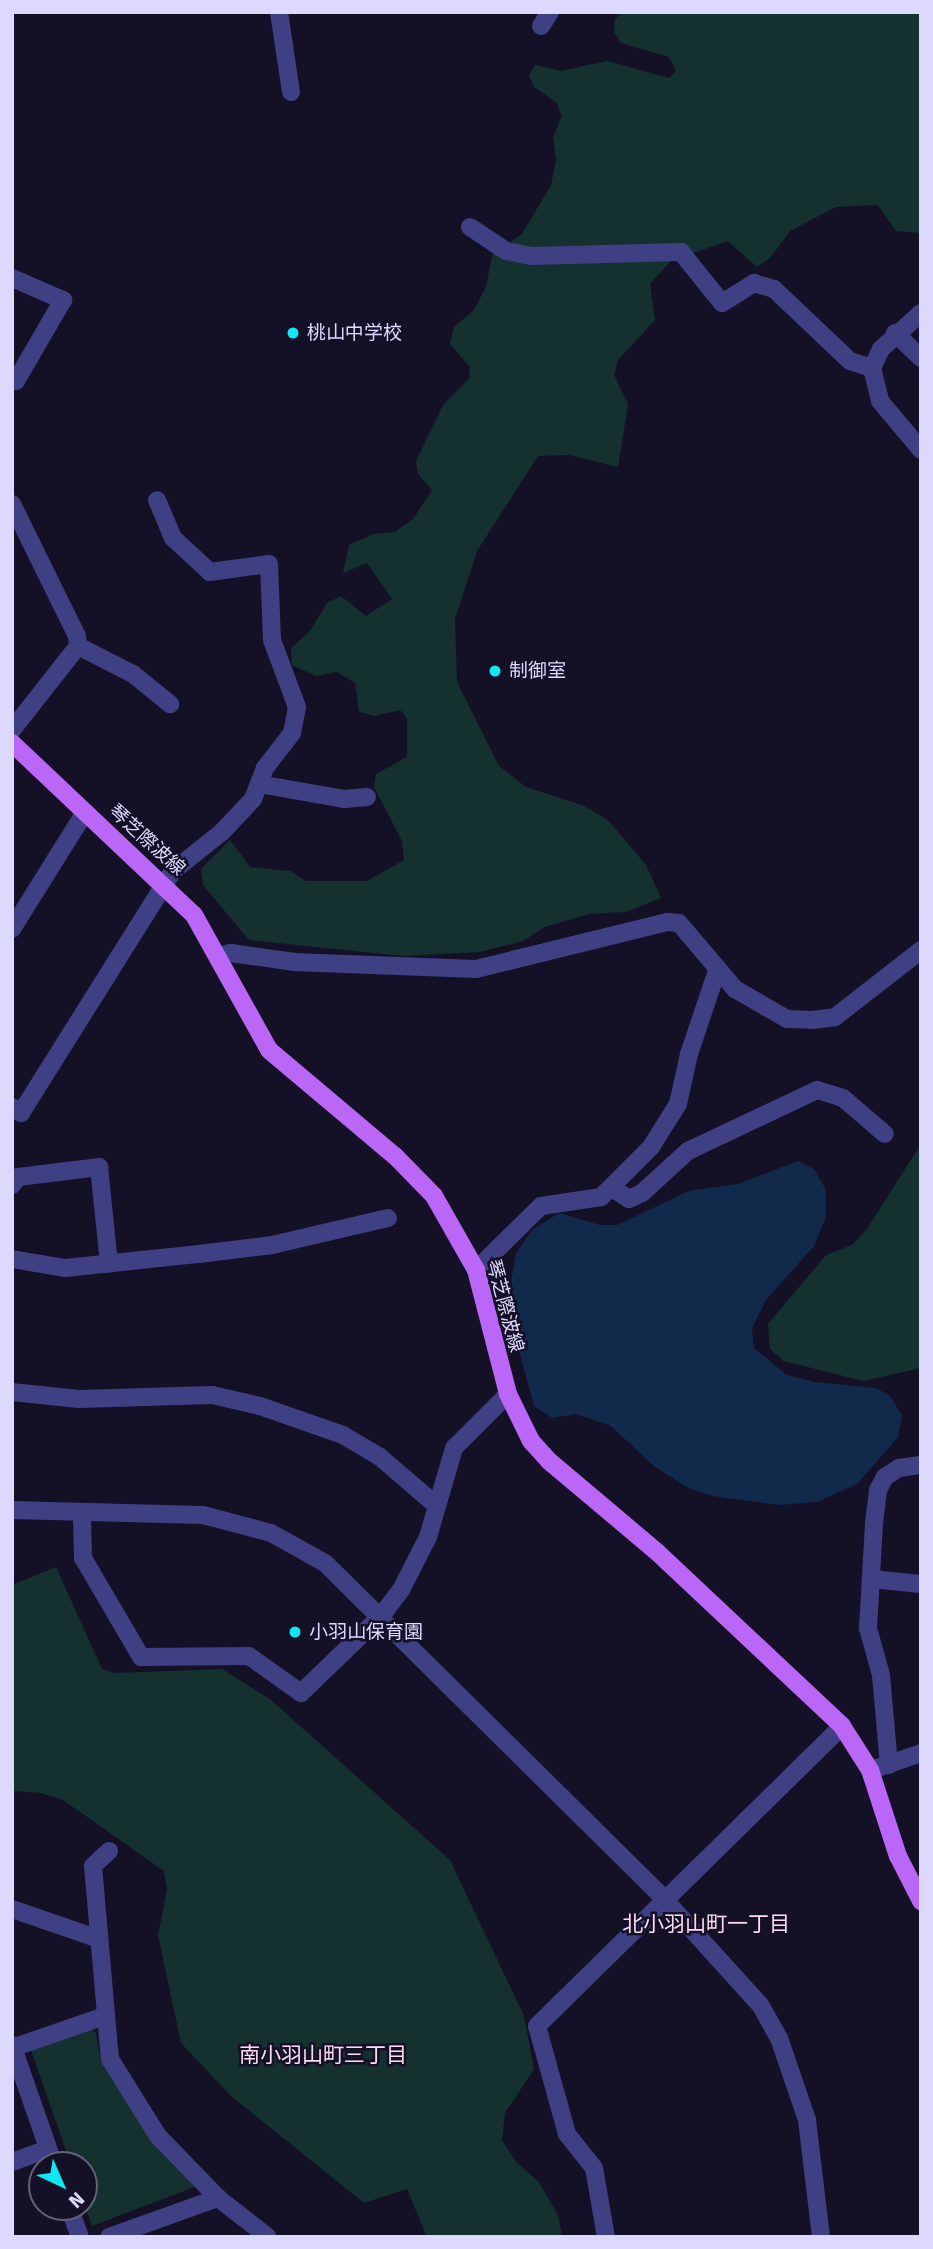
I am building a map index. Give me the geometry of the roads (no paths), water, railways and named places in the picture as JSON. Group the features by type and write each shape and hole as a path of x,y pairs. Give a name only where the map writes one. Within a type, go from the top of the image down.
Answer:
{"main road":[{"name":"琴芝際波線","path":"12,743 164,883 194,915 269,1050 422,1182 454,1223 476,1270 508,1394 518,1420 549,1461 657,1552 842,1726 870,1770 898,1856 921,1901"}],"street":[{"path":"279,12 291,92"},
{"path":"470,227 506,251 532,257 681,251 722,303 754,283 774,289 850,361 872,369"},
{"path":"12,278 63,300 14,385"},
{"path":"921,313 895,333 872,369 880,401 921,450"},
{"path":"895,333 921,358"},
{"path":"12,1107 21,1113 164,883 239,814 259,784 272,756 288,742 297,707 272,640 269,564 210,572 173,538 157,500"},
{"path":"12,504 77,636 78,646 12,730"},
{"path":"78,646 133,674 170,704"},
{"path":"259,784 344,799 367,797"},
{"path":"12,929 85,812"},
{"path":"219,956 231,953 294,962 476,969 667,922 679,923 735,989 787,1018 835,1017 921,950"},
{"path":"476,1270 541,1206 601,1197 651,1147 678,1104 689,1054 718,971"},
{"path":"612,1188 629,1199 642,1193 688,1151 817,1090 843,1098 885,1134"},
{"path":"12,1185 18,1177 99,1167 109,1263"},
{"path":"12,1259 65,1268 272,1245 388,1218"},
{"path":"12,1392 79,1399 212,1395 260,1406 343,1435 380,1457 437,1506"},
{"path":"82,1515 83,1558 141,1657 248,1656 301,1693 382,1615 415,1564 437,1506 454,1448 508,1394"},
{"path":"888,1765 881,1675 868,1628 878,1490 885,1477 899,1468 921,1465"},
{"path":"12,1510 82,1515 171,1513 236,1522 302,1548 382,1615 743,1982 779,2038 807,2120 821,2237"},
{"path":"871,1579 921,1584"},
{"path":"606,2237 594,2168 567,2134 537,2026 842,1726"},
{"path":"870,1770 921,1753"},
{"path":"108,1851 93,1866 110,2059 130,2096 158,2136 218,2198 268,2237"},
{"path":"12,1909 99,1939"},
{"path":"49,2151 13,2047 105,2016"},
{"path":"109,2237 218,2198"}],"water":[{"path":"798,1161 814,1169 826,1190 826,1217 814,1246 766,1300 752,1328 754,1348 787,1375 815,1382 876,1388 890,1396 902,1416 898,1437 857,1484 817,1502 779,1505 713,1496 688,1488 655,1467 611,1426 576,1414 552,1418 534,1406 507,1306 516,1253 533,1229 559,1213 600,1225 617,1225 689,1191 738,1184"}],"place":[{"name":"桃山中学校","path":"293,333"},
{"name":"制御室","path":"495,671"},
{"name":"小羽山保育園","path":"295,1632"}],"district":[{"name":"北小羽山町一丁目","path":"706,1924"},
{"name":"南小羽山町三丁目","path":"323,2055"}]}
